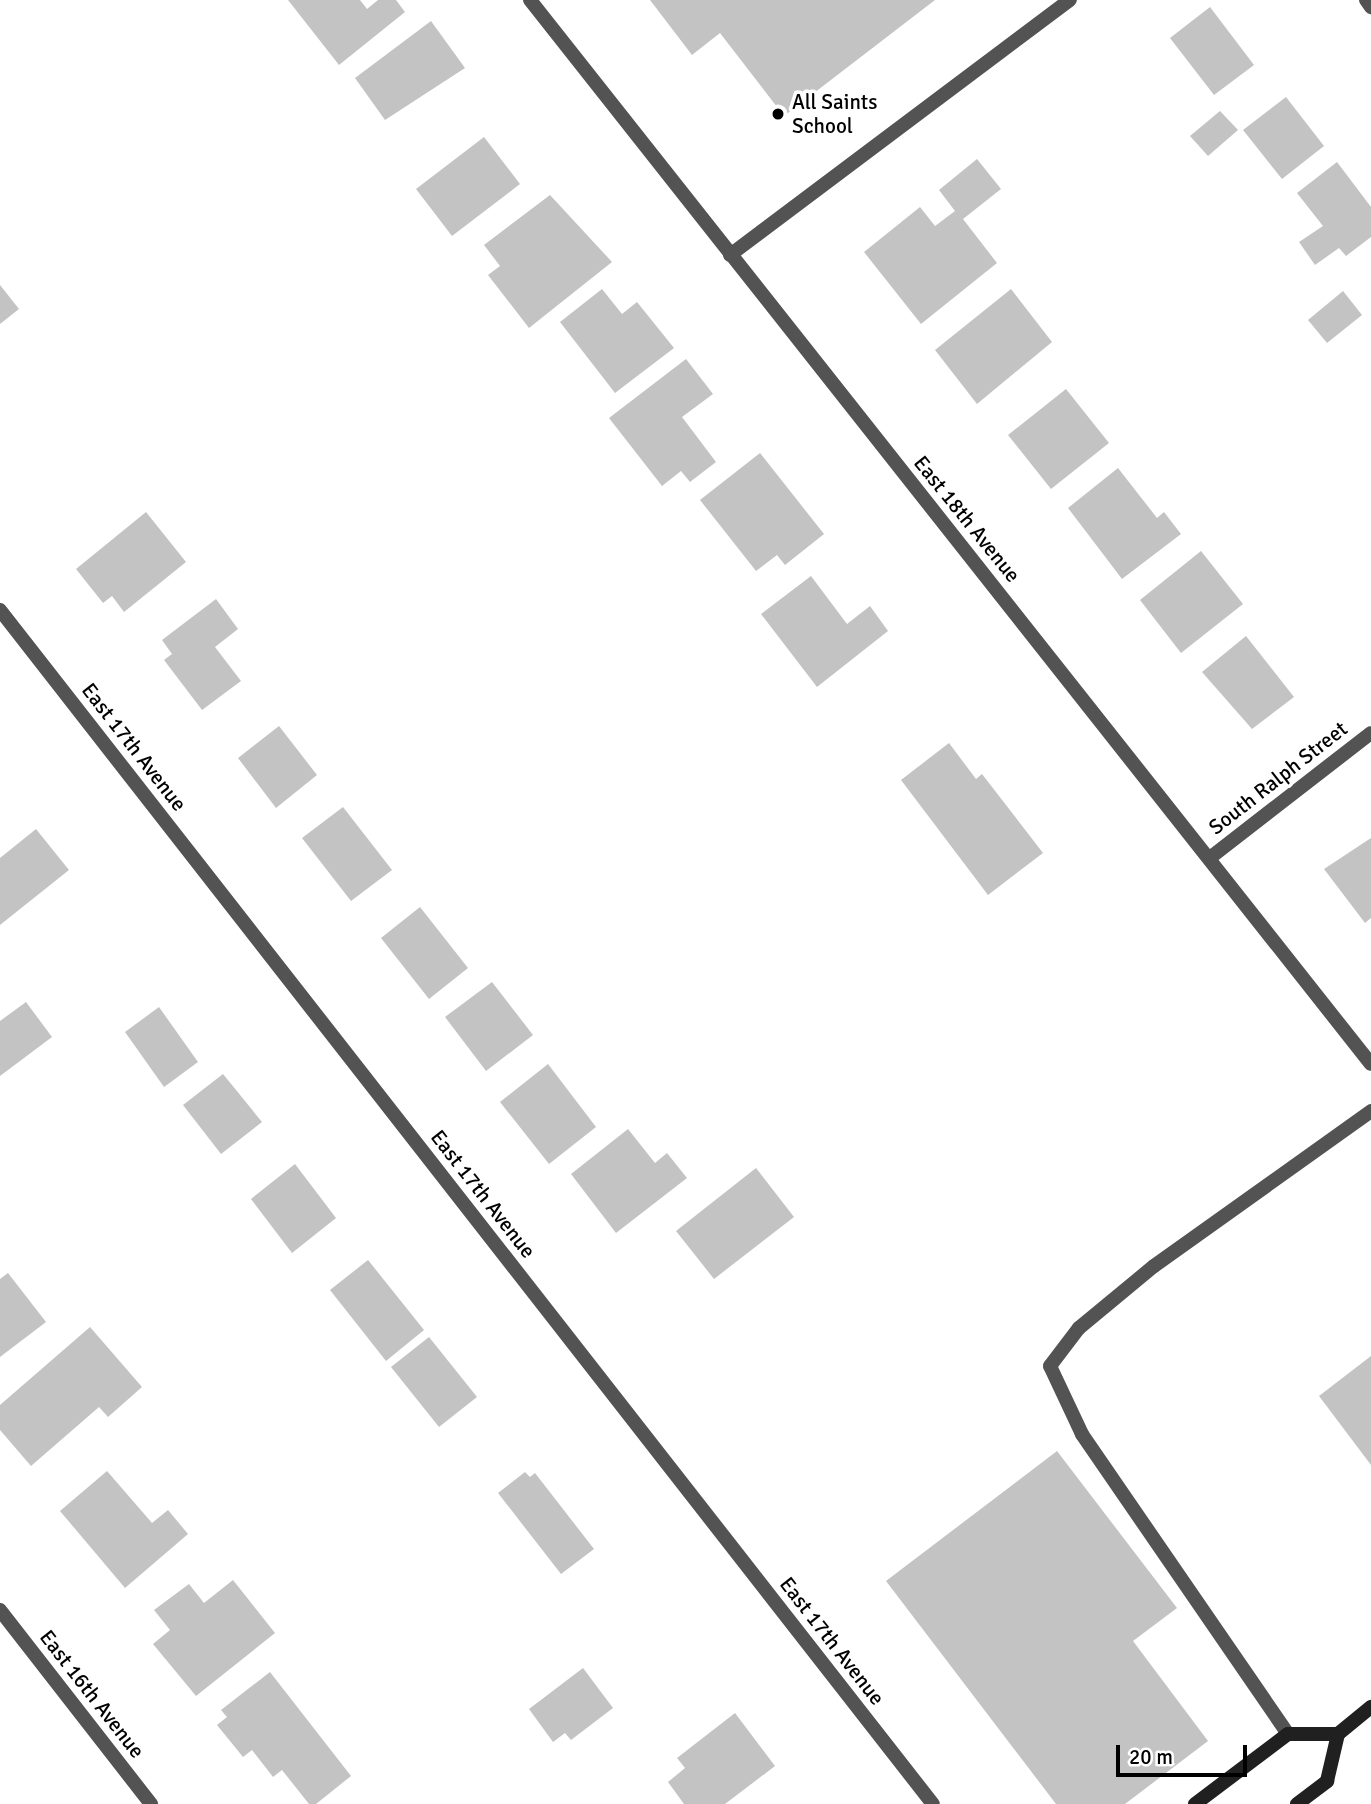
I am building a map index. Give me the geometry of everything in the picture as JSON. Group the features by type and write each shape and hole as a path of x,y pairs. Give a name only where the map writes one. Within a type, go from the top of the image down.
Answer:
{"main road":[{"path":"1299,1803 1327,1781 1338,1734 1371,1707"},
{"path":"1195,1804 1288,1734 1338,1734"}],"street":[{"name":"East 18th Avenue","path":"530,0 730,256 1211,857 1371,1064"},
{"path":"730,256 1070,0"},
{"path":"1366,0 1371,7"},
{"name":"East 17th Avenue","path":"0,610 933,1804"},
{"name":"South Ralph Street","path":"1211,857 1371,733"},
{"path":"1288,1734 1082,1434 1050,1366 1079,1328 1154,1266 1371,1111"},
{"name":"East 16th Avenue","path":"0,1610 151,1804"}],"building":[{"path":"288,0 360,0 367,9 378,0 396,0 405,12 339,65"},
{"path":"650,0 935,0 784,116 720,33 692,55"},
{"path":"1210,7 1254,65 1214,95 1170,38"},
{"path":"431,21 465,68 385,120 355,78"},
{"path":"1286,97 1324,146 1282,179 1243,130"},
{"path":"1220,111 1238,130 1208,156 1190,136"},
{"path":"484,137 520,184 452,236 416,189"},
{"path":"977,159 1001,189 963,219 997,263 921,324 864,252 920,207 935,226 955,211 939,190"},
{"path":"1337,162 1371,207 1371,237 1346,256 1339,248 1315,265 1299,242 1323,226 1297,193"},
{"path":"550,195 612,262 529,328 488,275 500,266 484,245"},
{"path":"0,285 19,309 0,324"},
{"path":"602,289 622,314 637,302 674,348 615,393 560,322"},
{"path":"1011,289 1052,342 977,404 935,350"},
{"path":"1343,291 1362,315 1327,343 1308,320"},
{"path":"686,359 713,394 682,417 716,462 690,482 681,471 662,486 609,418"},
{"path":"1066,389 1109,443 1051,489 1008,435"},
{"path":"760,453 824,534 785,565 777,555 756,571 700,500"},
{"path":"1118,468 1157,518 1164,512 1181,534 1122,579 1068,508"},
{"path":"146,512 186,562 124,612 112,596 103,603 76,569"},
{"path":"1201,551 1243,604 1181,653 1140,600"},
{"path":"811,576 847,624 870,606 888,631 817,687 761,614"},
{"path":"216,599 238,629 215,647 241,681 202,710 164,660 172,654 162,640"},
{"path":"1246,636 1294,697 1252,729 1202,672"},
{"path":"279,726 317,775 276,808 238,758"},
{"path":"949,743 976,779 982,774 1043,853 988,895 901,780"},
{"path":"343,807 392,870 351,901 302,838"},
{"path":"36,829 69,870 0,925 0,858"},
{"path":"1371,838 1371,918 1365,923 1324,869"},
{"path":"420,907 468,968 429,999 381,938"},
{"path":"492,982 533,1035 486,1071 445,1017"},
{"path":"26,1002 52,1037 0,1076 0,1021"},
{"path":"159,1007 198,1062 164,1087 125,1032"},
{"path":"548,1064 596,1127 549,1164 500,1102"},
{"path":"223,1074 262,1122 221,1154 183,1105"},
{"path":"628,1129 655,1163 667,1153 687,1178 616,1233 571,1174"},
{"path":"295,1164 336,1218 292,1253 251,1199"},
{"path":"756,1168 794,1217 714,1279 676,1231"},
{"path":"368,1260 424,1330 386,1361 330,1290"},
{"path":"8,1273 46,1322 0,1357 0,1279"},
{"path":"90,1327 142,1387 108,1417 99,1407 31,1466 0,1430 0,1405"},
{"path":"429,1337 477,1397 439,1427 391,1367"},
{"path":"1371,1356 1371,1465 1319,1396"},
{"path":"1057,1451 1177,1608 1133,1641 1208,1741 1125,1804 1056,1804 886,1581"},
{"path":"107,1471 152,1523 168,1510 188,1534 125,1588 60,1511"},
{"path":"525,1472 530,1477 535,1473 594,1549 561,1574 498,1493"},
{"path":"233,1580 275,1633 196,1696 153,1644 170,1630 154,1610 189,1584 204,1603"},
{"path":"583,1668 613,1708 571,1740 565,1733 553,1742 529,1709"},
{"path":"270,1672 351,1776 316,1804 309,1804 282,1770 273,1777 252,1750 243,1757 217,1725 227,1717 221,1710"},
{"path":"735,1713 775,1766 725,1804 684,1804 668,1782 685,1768 677,1758"}],"place":[{"name":"All Saints School","path":"778,114"}]}
